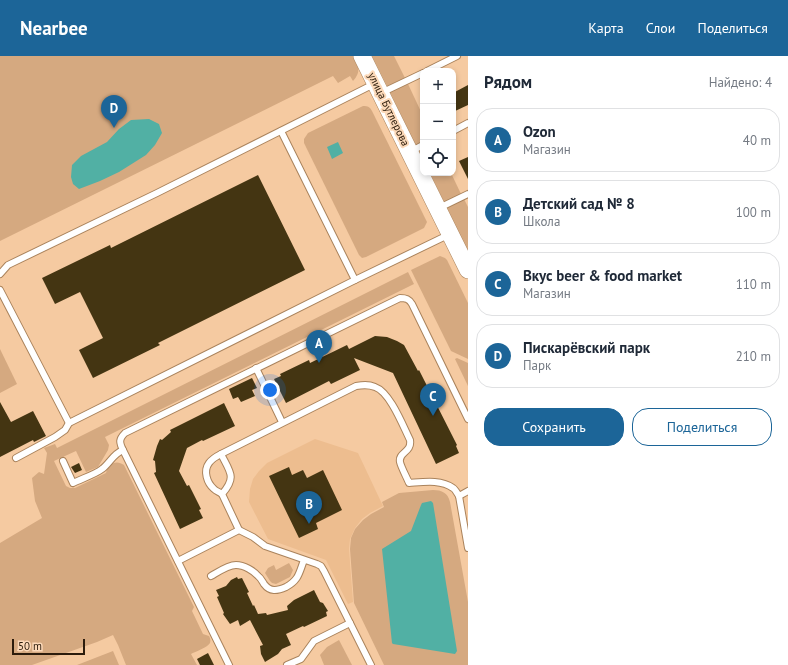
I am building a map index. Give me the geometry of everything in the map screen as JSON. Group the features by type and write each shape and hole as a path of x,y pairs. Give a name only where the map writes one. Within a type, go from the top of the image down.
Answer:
{"street":[{"name":"улица Бутлерова","path":"362,56 378,88 416,149 438,209 467,267"}],"lane":[{"path":"433,68 457,56"},
{"path":"0,274 8,265 281,131 378,88 420,74"},
{"path":"456,129 468,123"},
{"path":"281,131 355,280"},
{"path":"438,209 468,194"},
{"path":"16,458 55,437 65,430 68,423 450,234"},
{"path":"0,290 68,423"},
{"path":"229,665 122,450 120,444 121,438 125,433 400,298 409,300 412,304 468,419"},
{"path":"256,368 282,422"},
{"path":"371,665 321,566 265,546 253,537 239,530 222,494 211,486 206,477 206,469 209,463 215,457 356,386 366,385 375,387 383,392 389,399 410,440 411,445 400,457 400,462 409,483 444,483 454,488 459,496 468,548"},
{"path":"63,461 74,483 101,470 113,456 122,450"},
{"path":"222,454 231,473 231,480 222,494"},
{"path":"459,496 468,491"},
{"path":"178,561 239,530"},
{"path":"211,576 236,565 244,567 259,576 267,588 279,590 295,581 304,560"},
{"path":"287,665 301,658 314,641 350,623"}],"shaded area":[{"path":"0,56 353,56 358,66 358,74 353,81 350,76 338,83 333,76 0,241"},
{"path":"372,56 394,56 405,78 387,86"},
{"path":"408,84 420,110 420,144 416,146 390,92"},
{"path":"363,106 369,107 372,111 427,222 424,228 362,258 359,255 304,143 304,139 308,133"},
{"path":"431,176 452,176 461,194 444,202"},
{"path":"464,199 468,207 468,251 447,208"},
{"path":"440,256 447,260 468,303 468,359 451,351 411,270"},
{"path":"408,272 414,284 105,437 109,445 108,450 98,467 86,472 76,451 54,461 66,486 70,488 75,488 106,473 110,465 113,463 118,462 124,465 194,607 192,611 203,634 209,636 210,638 209,645 191,654 197,665 126,665 113,635 32,665 0,665 0,543 42,518 35,501 32,478 39,472 44,474 47,453 44,448 55,444 57,448"},
{"path":"0,349 17,384 0,393"},
{"path":"457,358 468,363 468,386 455,359"},
{"path":"315,439 358,453 383,506 362,519 355,528 350,539 349,549 353,602 348,604 326,560 268,539 249,502 250,489 253,479 267,463"},
{"path":"433,490 444,493 448,496 450,502 468,602 468,665 384,665 354,603 350,549 351,538 355,529 363,520 384,507 382,502 399,493"},
{"path":"289,563 293,570 290,577 276,584 272,583 265,573 268,568 274,565 276,570"},
{"path":"339,640 352,665 324,665 320,655 327,647"},
{"path":"113,651 119,665 77,665"}],"water":[{"path":"149,119 159,124 162,133 155,145 146,155 119,172 100,181 79,189 73,184 71,177 72,165 81,156 107,142 119,129 131,120"},
{"path":"338,142 343,153 332,159 327,147"},
{"path":"431,501 433,503 457,651 455,654 392,643 382,549 411,531 422,503"}],"building":[{"path":"468,85 468,105 456,111 456,104 456,91"},
{"path":"468,157 468,179 459,161"},
{"path":"258,175 305,270 158,343 160,345 93,378 79,350 103,338 80,292 55,304 42,278 110,245 111,248"},
{"path":"375,336 387,337 404,345 418,371 419,370 457,445 456,446 459,453 436,464 393,373 354,358 360,370 331,384 329,381 286,403 274,379 281,376 280,374 309,360 310,363 347,345 349,349"},
{"path":"252,378 257,388 252,390 255,396 241,402 238,397 233,399 229,389"},
{"path":"0,402 11,422 33,411 46,436 34,442 33,440 0,457"},
{"path":"224,403 235,426 187,448 179,471 187,486 189,485 201,509 199,510 203,518 180,529 154,473 156,472 155,461 153,460 157,446 160,439 162,440 171,432 170,430"},
{"path":"79,463 82,470 75,473 71,467"},
{"path":"289,467 292,475 303,470 307,478 323,470 342,510 316,523 318,529 299,538 269,476"},
{"path":"237,577 238,579 242,578 249,592 247,593 258,614 266,613 267,615 288,610 287,606 294,600 314,590 320,602 323,603 328,611 326,612 327,616 286,634 291,645 282,649 278,654 265,662 261,654 260,646 263,645 250,620 240,626 238,620 230,624 223,614 224,613 217,597 219,596 216,590 226,586 231,580"},
{"path":"208,653 214,665 200,665 197,659"}],"place":[{"name":"Пискарёвский парк","path":"114,128"},
{"name":"Ozon","path":"319,363"},
{"name":"Вкус beer & food market","path":"433,416"},
{"name":"Детский сад № 8","path":"309,524"}]}
